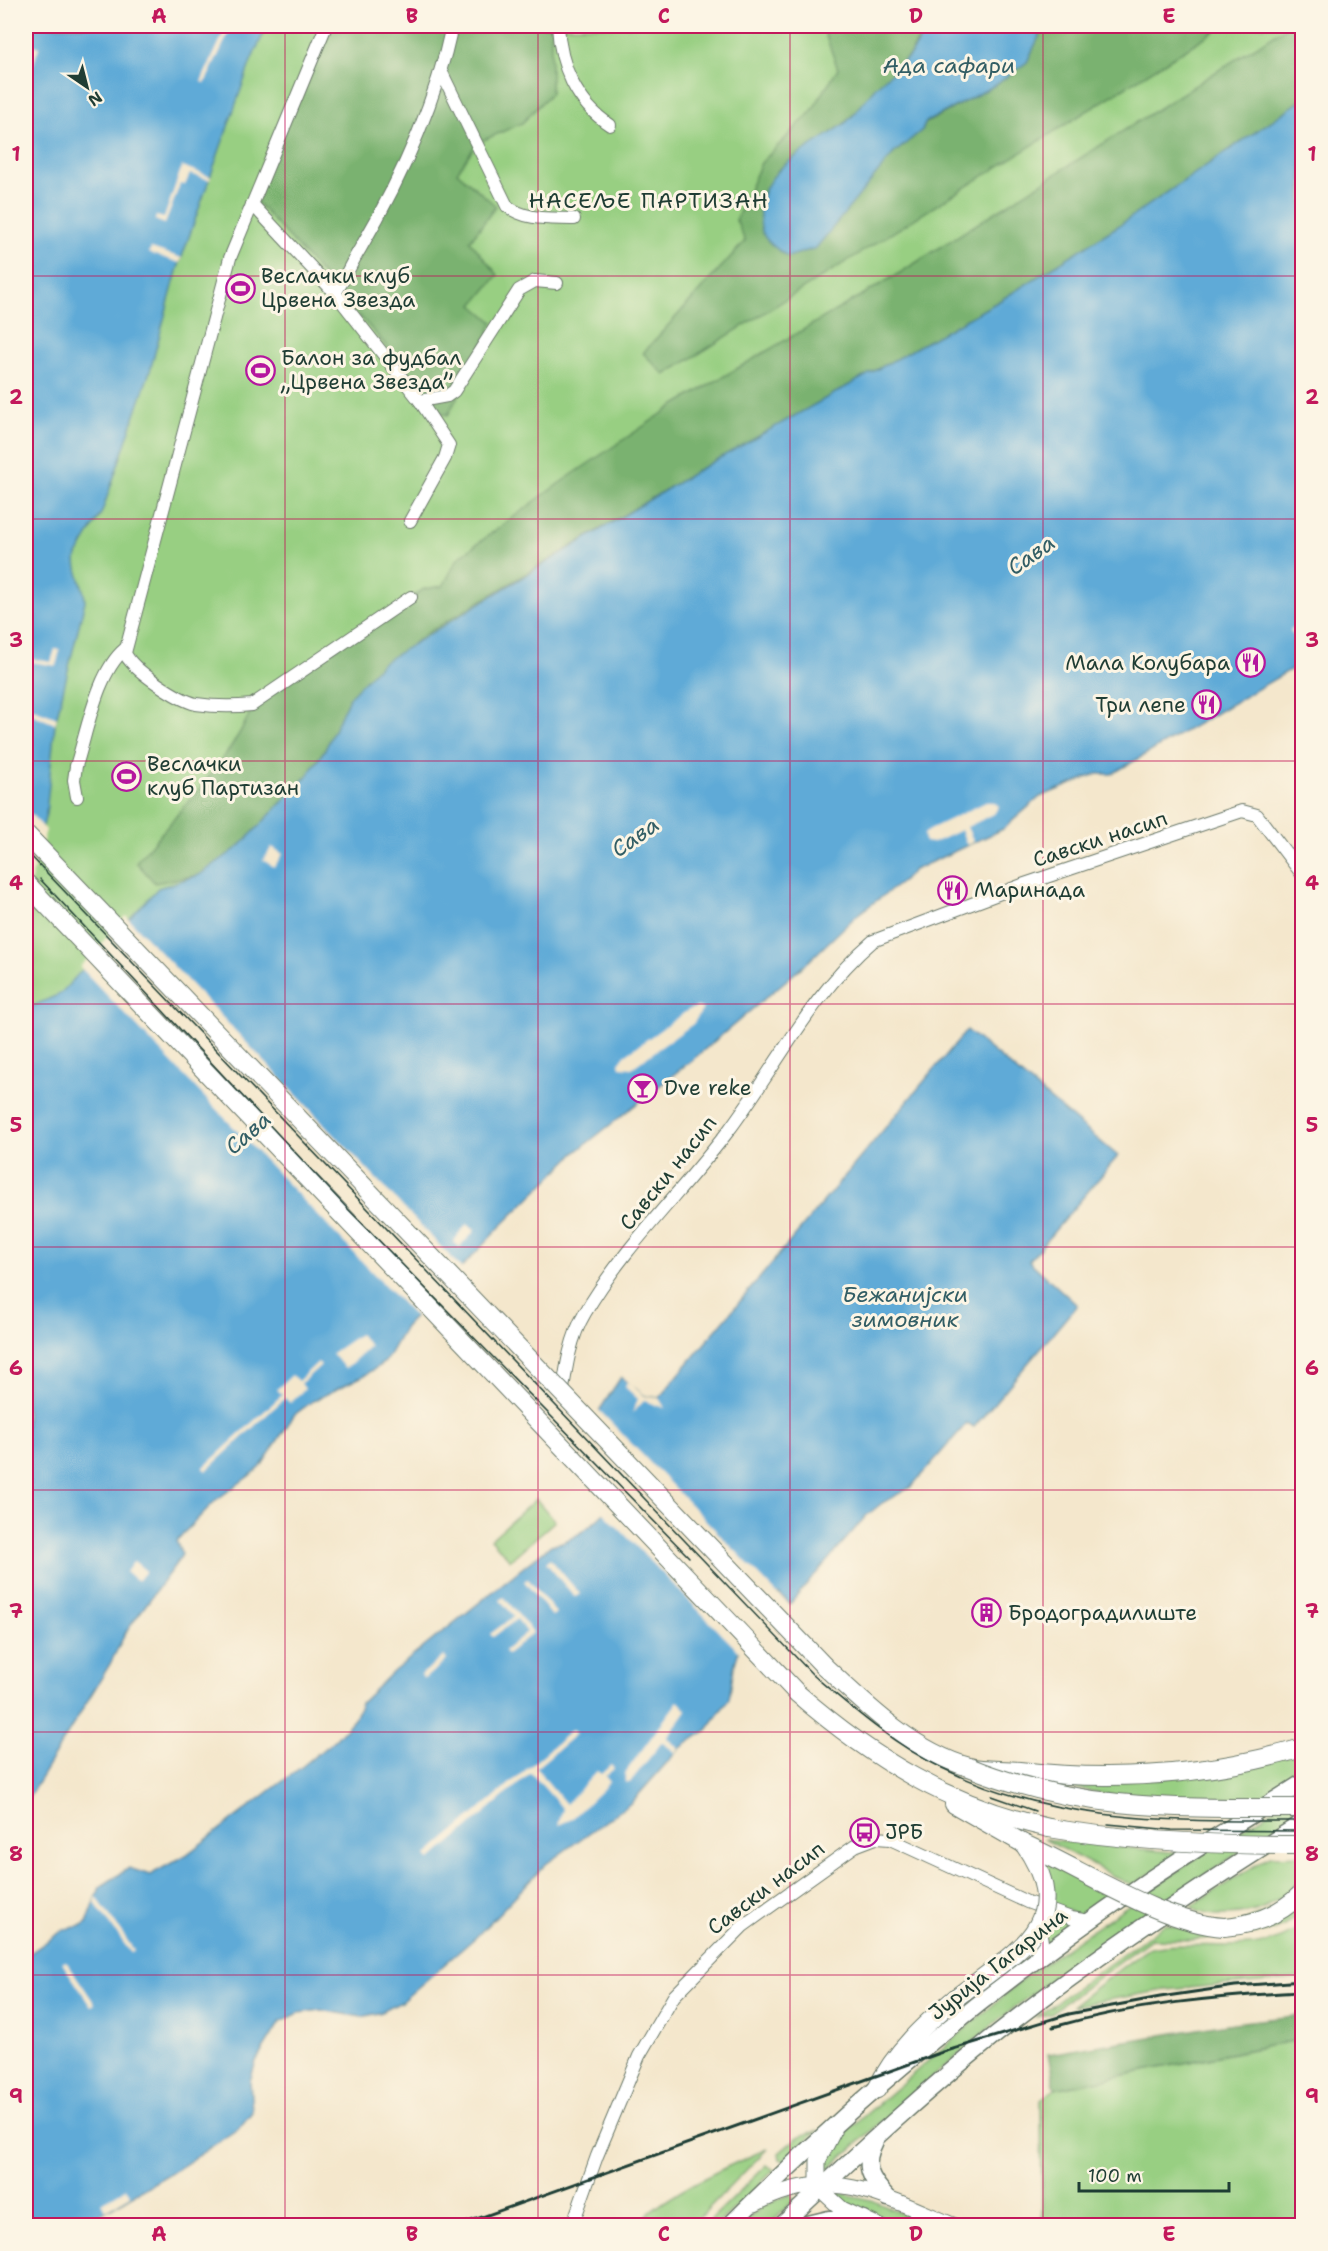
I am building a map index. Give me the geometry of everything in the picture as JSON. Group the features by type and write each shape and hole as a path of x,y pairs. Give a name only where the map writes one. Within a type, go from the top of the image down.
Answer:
{"main road":[{"path":"26,834 824,1666 863,1701 910,1738 969,1767 1028,1788 1090,1802 1157,1807 1302,1808"},
{"path":"26,883 798,1694 869,1751 942,1793 976,1819 1164,1912 1198,1924 1224,1928 1263,1920 1288,1907 1302,1893"},
{"path":"969,1767 1098,1778 1196,1772 1255,1761 1302,1748"},
{"name":"Јурија Гагарина","path":"729,2226 840,2120 1032,1963 1181,1858 1302,1784"},
{"path":"942,1793 1035,1824 1092,1835 1234,1845 1302,1845"},
{"path":"781,2226 821,2185 984,2045 1083,1968 1154,1918 1302,1823"},
{"path":"877,2089 890,2066 908,2043 957,1997 1016,1952 1032,1935 1040,1921 1046,1899 1045,1882 1037,1863 1024,1844"},
{"path":"877,2138 870,2153 868,2173 888,2198"},
{"path":"800,2226 829,2219 871,2222"}],"street":[{"path":"77,797 75,772 109,665 125,649 227,267 326,26"},
{"path":"335,293 395,184 418,135 441,71 452,26"},
{"path":"558,26 562,61 574,85 593,114 610,125"},
{"path":"441,71 507,206 532,218 574,219"},
{"path":"252,204 335,293 420,401 448,445 445,458 410,521"},
{"path":"420,401 447,396 454,391 519,290 535,281 557,283"},
{"path":"125,649 129,662 137,670 193,703 224,708 252,705 411,597"},
{"name":"Савски насип","path":"561,1400 567,1362 578,1326 597,1294 727,1132 821,997 849,964 873,941 1011,889 1242,811 1257,815 1302,874"},
{"name":"Савски насип","path":"572,2226 597,2156 639,2056 674,1996 729,1938 855,1846 883,1837 1027,1902 1071,1918 1090,1921"},
{"path":"1027,1902 1037,1915 1042,1929 1042,1942 1032,1963"},
{"path":"840,2120 820,2153 821,2185 842,2209 871,2222"},
{"path":"744,2210 775,2194 821,2185 851,2187 888,2198 955,2226"}],"green space":[{"path":"26,26 1302,26 1302,188 26,1093"},
{"path":"326,26 551,26 551,93 522,123 477,143 457,172 496,206 470,241 498,275 473,305 493,322 448,415 429,409 383,342 254,199"},
{"path":"822,26 922,26 923,32 910,54 845,123 778,170 761,196 859,194 893,154 922,130 926,123 997,84 1027,62 1044,26 1223,26 665,375 643,353 745,241 736,220 761,163 811,112 838,69"},
{"path":"1288,26 1302,26 1302,100 1118,226 1001,300 700,469 424,635 350,696 326,748 307,776 240,846 199,875 155,883 136,862 219,763 235,741 252,705 424,589 443,586 458,558 561,482 675,405 898,274"},
{"path":"536,1499 555,1521 510,1560 491,1539"},
{"path":"1302,1754 1302,1776 1266,1799 1119,1797 1046,1782"},
{"path":"1302,1792 1302,1814 1149,1911 1029,1996 969,2045 825,2172 824,2162 834,2142 1030,1973 1207,1851"},
{"path":"1044,1839 1181,1853 1132,1886"},
{"path":"1302,1855 1302,1879 1283,1896 1261,1909 1241,1914 1217,1915 1198,1911 1191,1906 1270,1856"},
{"path":"1041,1859 1116,1898 1086,1917 1051,1905"},
{"path":"1302,1897 1302,1912 1285,1926 1265,1932 1191,1940 1151,1939 1049,2014 1036,2017 1165,1924 1191,1931 1218,1932"},
{"path":"1050,1916 1078,1925 1042,1952 1046,1920"},
{"path":"1302,1926 1302,1978 1165,1990 1072,2006 1150,1948 1189,1945 1248,1945 1285,1936"},
{"path":"1302,2015 1302,2039 1055,2089 1048,2054 1234,2023"},
{"path":"1302,2039 1302,2225 1042,2225 1041,2100 1055,2089"},
{"path":"818,2130 784,2161 780,2159 779,2153 798,2137"},
{"path":"767,2149 692,2225 634,2225 681,2191"},
{"path":"767,2165 774,2170 766,2178 717,2225 705,2225"},
{"path":"836,2192 871,2200 929,2225 902,2226 888,2223 852,2207 844,2202"},
{"path":"791,2194 795,2200 769,2225 739,2226 763,2206"}],"water":[{"path":"26,26 267,26 251,61 177,271 150,371 102,512 77,555 77,566 85,601 55,724 46,814 26,892"},
{"name":"Ада сафари","path":"922,26 1044,26 1027,62 997,84 926,122 922,130 893,154 816,248 788,257 770,243 761,227 760,210 769,182 791,160 843,125 851,117 873,90 912,53 918,44"},
{"name":"Сава","path":"1302,100 1302,663 1112,774 1096,774 1040,797 1003,829 914,870 903,881 857,915 809,961 697,1056 576,1152 500,1227 405,1327 385,1362 365,1375 313,1401 294,1415 260,1468 216,1500 176,1541 182,1554 180,1558 126,1632 110,1664 26,1802 26,1009 60,994 158,888 199,875 240,846 307,776 326,748 350,696 382,663 700,469 1001,300 1118,226"},
{"name":"Бежанијски зимовник","path":"967,1030 1118,1156 1029,1261 1077,1305 974,1427 967,1423 911,1487 882,1503 866,1516 790,1604 780,1595 762,1591 754,1600 734,1667 729,1699 707,1730 679,1749 632,1802 546,1864 476,1937 401,2002 382,2012 362,2017 320,2010 299,2013 280,2022 256,2061 250,2081 252,2112 239,2128 184,2165 82,2225 26,2225 26,1956 65,1929 87,1923 100,1887 129,1868 150,1875 186,1855 304,1765 337,1738 354,1719 361,1703 394,1671 551,1545 575,1536 609,1509 634,1477 595,1417 621,1377 645,1396 659,1398"}],"pier":[{"path":"227,26 232,26 205,83 201,82"},
{"path":"26,30 34,33 31,44 39,47 31,71 26,69 28,49 26,48"},
{"path":"182,166 211,177 210,180 190,174 185,185 180,184 165,224 155,220 156,216 164,218"},
{"path":"151,248 182,258 180,263 149,253"},
{"path":"1302,622 1302,648 1290,630"},
{"path":"55,649 60,650 56,666 26,661 26,658 51,662"},
{"path":"31,708 57,718 55,724 29,713"},
{"path":"986,802 993,802 999,806 994,814 967,827 974,842 967,845 961,830 933,843 925,842 924,834 930,829"},
{"path":"26,809 46,830 26,895"},
{"path":"272,847 283,854 274,867 263,860"},
{"path":"126,916 463,1270 417,1319 80,967"},
{"path":"698,1007 703,1009 693,1024 632,1068 620,1067 619,1063 625,1055 688,1010"},
{"path":"467,1224 475,1230 460,1247 453,1242"},
{"path":"360,1334 370,1346 345,1369 332,1353"},
{"path":"318,1362 321,1365 301,1383 305,1389 290,1403 285,1398 206,1471 203,1468 282,1395 277,1389 292,1375 298,1381"},
{"path":"627,1381 645,1396 659,1398 665,1408 644,1401 632,1413 638,1399 625,1387"},
{"path":"597,1408 789,1606 779,1598 763,1594 757,1601 741,1654 602,1511 612,1503 631,1476 592,1416"},
{"path":"550,1559 580,1594 575,1597 546,1563"},
{"path":"134,1561 146,1571 138,1581 126,1572"},
{"path":"528,1579 556,1613 552,1616 524,1581"},
{"path":"504,1597 533,1633 507,1654 504,1651 527,1632 517,1619 493,1637 490,1634 514,1616 500,1600"},
{"path":"444,1656 447,1660 424,1679 421,1675"},
{"path":"678,1701 687,1710 667,1738 679,1749 676,1753 662,1742 631,1781 625,1783 625,1773"},
{"path":"572,1730 576,1734 536,1768 566,1804 597,1771 601,1774 611,1765 614,1769 605,1776 609,1781 603,1789 572,1819 558,1825 563,1809 531,1773 430,1860 426,1856"},
{"path":"96,1896 134,1950 131,1953 95,1903"},
{"path":"66,1961 95,2004 91,2006 62,1963"},
{"path":"126,2188 131,2195 106,2210 101,2203"}],"tram line":[{"path":"26,851 813,1675 874,1726 924,1759 986,1787 1074,1810 1164,1819 1302,1821"},
{"path":"40,879 345,1206 689,1557"},
{"path":"992,1796 1035,1811"},
{"path":"1108,1824 1172,1830 1302,1831"}],"railway":[{"path":"457,2226 940,2053 1069,2014 1235,1986 1302,1981"},
{"path":"1053,2027 1114,2012 1177,2002 1302,1992"}],"place":[{"name":"Веслачки клуб Црвена Звезда","path":"240,288"},
{"name":"Балон за фудбал „Црвена Звезда”","path":"260,370"},
{"name":"Мала Колубара","path":"1251,663"},
{"name":"Три лепе","path":"1207,705"},
{"name":"Веслачки клуб Партизан","path":"126,776"},
{"name":"Маринада","path":"953,890"},
{"name":"Dve reke","path":"643,1088"},
{"name":"Бродоградилиште","path":"987,1613"},
{"name":"ЈРБ","path":"864,1832"}],"district":[{"name":"НАСЕЉЕ ПАРТИЗАН","path":"649,200"}]}
